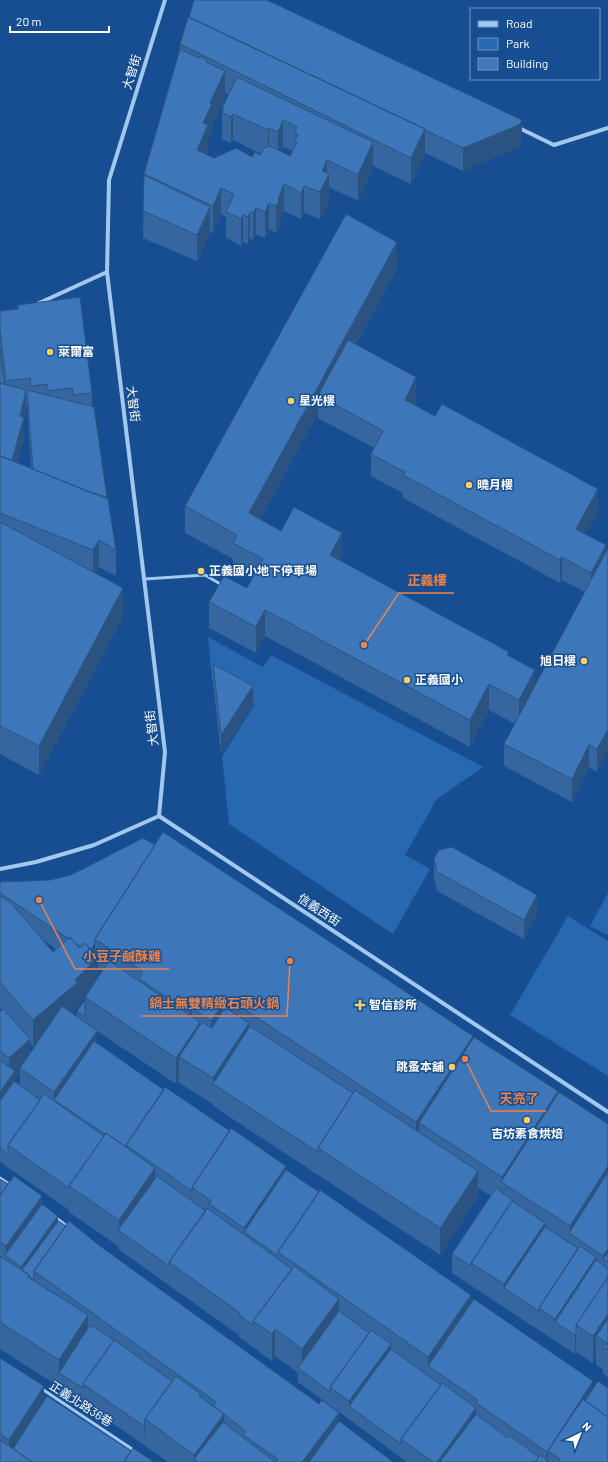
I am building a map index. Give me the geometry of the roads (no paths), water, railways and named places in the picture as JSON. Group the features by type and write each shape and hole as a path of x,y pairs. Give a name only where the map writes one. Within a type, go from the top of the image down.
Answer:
{"street":[{"name":"大智街","path":"159,816 165,752 107,272 109,180 165,0"},
{"path":"510,124 554,144 608,128"},
{"path":"36,305 107,272"},
{"path":"0,869 36,862 94,845 159,816"},
{"name":"信義西街","path":"159,816 608,1112"}],"lane":[{"path":"145,579 205,575 224,586"},
{"path":"0,1178 13,1187"},
{"path":"51,1214 70,1228"},
{"name":"正義北路36巷","path":"39,1388 138,1453"}],"place":[{"name":"萊爾富","path":"50,352"},
{"name":"星光樓","path":"291,401"},
{"name":"曉月樓","path":"469,485"},
{"name":"正義國小地下停車場","path":"201,571"},
{"name":"正義樓","path":"364,645"},
{"name":"旭日樓","path":"584,661"},
{"name":"正義國小","path":"407,680"},
{"name":"小豆子鹹酥雞","path":"39,900"},
{"name":"鍋士無雙精緻石頭火鍋","path":"290,961"},
{"name":"智信診所","path":"360,1005"},
{"name":"天亮了","path":"465,1059"},
{"name":"跳蚤本舖","path":"452,1067"},
{"name":"吉坊素食烘焙","path":"527,1120"}]}
